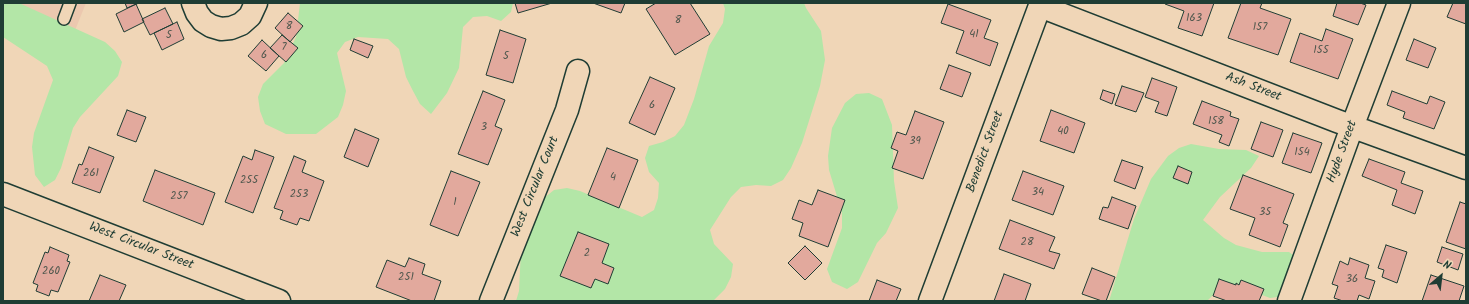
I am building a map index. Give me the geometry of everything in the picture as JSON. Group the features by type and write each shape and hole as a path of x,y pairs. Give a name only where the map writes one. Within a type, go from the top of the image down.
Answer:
{"street":[{"path":"193,3 197,13 203,21 211,26 221,29 231,28 241,24 250,16 256,3"},
{"name":"Hyde Street","path":"1289,301 1399,3"},
{"name":"Ash Street","path":"1041,5 1352,127 1466,168"},
{"name":"Benedict Street","path":"930,301 1041,5"},
{"name":"West Circular Court","path":"491,301 567,110 578,71"},
{"name":"West Circular Street","path":"3,194 279,301"}],"lane":[{"path":"64,19 70,3"}],"shaded area":[{"path":"3,3 86,3 74,33"}],"green space":[{"path":"3,3 19,3 105,42 115,51 122,62 118,76 80,117 73,128 61,168 55,180 44,187 35,175 32,147 34,133 53,80 47,66 3,37"},
{"path":"300,3 513,3 511,12 501,21 487,16 473,17 463,27 459,68 447,93 431,114 420,104 406,77 399,49 388,39 358,37 345,42 337,53 346,91 343,105 338,117 316,134 286,134 265,124 260,111 258,97 263,84 284,63 296,37"},
{"path":"723,3 804,3 821,31 825,60 820,86 802,143 791,168 783,180 771,186 756,185 741,187 731,197 710,230 714,244 733,264 731,277 725,289 713,301 516,301 519,291 521,249 544,198 554,190 567,188 580,191 642,217 654,210 658,198 659,183 649,172 645,158 649,146 663,142 675,136 684,125 694,99 709,46 723,23 725,9"},
{"path":"869,93 882,99 892,125 894,181 898,208 886,233 877,243 858,282 847,289 832,282 827,269 842,228 842,213 829,170 828,156 832,128 845,103 856,94"},
{"path":"1191,144 1219,149 1246,150 1259,156 1251,168 1220,197 1203,220 1224,238 1236,245 1262,252 1289,252 1300,260 1285,296 1270,298 1244,288 1216,292 1207,301 1109,301 1134,219 1151,179 1168,156 1179,148"}],"building":[{"path":"125,3 139,3 127,8"},
{"path":"515,3 552,3 518,13"},
{"path":"593,3 625,3 621,13"},
{"path":"656,3 690,3 710,34 675,55 646,9"},
{"path":"1165,3 1214,3 1202,36 1178,28 1184,11"},
{"path":"1241,3 1262,3 1260,8 1291,19 1278,55 1228,38"},
{"path":"1337,3 1360,3 1366,5 1358,25 1333,16"},
{"path":"1453,3 1466,3 1466,24 1447,17"},
{"path":"136,4 144,22 124,32 116,14"},
{"path":"948,4 991,20 984,38 998,43 990,66 956,53 964,31 941,23"},
{"path":"165,8 173,24 150,35 142,19"},
{"path":"288,13 303,26 290,42 275,28"},
{"path":"177,22 184,39 162,50 154,33"},
{"path":"1326,29 1353,39 1338,79 1290,62 1300,33 1322,41"},
{"path":"500,30 526,39 513,83 486,75"},
{"path":"282,35 298,48 286,62 270,48"},
{"path":"354,39 373,46 368,58 350,50"},
{"path":"1414,39 1436,48 1428,68 1406,60"},
{"path":"262,40 279,56 266,71 248,56"},
{"path":"949,65 971,73 962,97 940,89"},
{"path":"650,77 675,88 655,135 629,123"},
{"path":"1152,78 1177,87 1167,116 1155,112 1159,102 1145,97"},
{"path":"1122,86 1144,93 1136,112 1115,105"},
{"path":"1103,90 1115,94 1112,104 1100,99"},
{"path":"483,91 505,100 495,126 502,129 488,165 458,154"},
{"path":"1392,91 1427,104 1430,96 1445,102 1434,129 1403,118 1405,112 1387,105"},
{"path":"1202,101 1231,112 1230,116 1239,119 1229,146 1219,142 1222,135 1193,124"},
{"path":"127,110 146,117 136,142 117,135"},
{"path":"1051,110 1085,123 1074,153 1040,141"},
{"path":"915,111 944,122 923,179 892,168 898,151 891,148 897,132 906,135"},
{"path":"1261,122 1283,130 1273,157 1251,149"},
{"path":"355,129 379,139 368,167 344,157"},
{"path":"1293,133 1322,143 1311,173 1282,163"},
{"path":"89,147 114,157 100,193 72,183 79,164 82,165"},
{"path":"607,148 638,160 619,208 588,195"},
{"path":"255,150 274,157 253,213 225,202 243,156 252,160"},
{"path":"294,156 306,161 302,172 324,181 309,221 300,218 297,225 280,219 283,211 274,208"},
{"path":"1369,159 1405,172 1401,183 1423,191 1415,214 1392,205 1397,190 1362,176"},
{"path":"1122,160 1143,167 1135,189 1114,181"},
{"path":"1178,166 1192,172 1188,184 1173,178"},
{"path":"155,170 215,193 203,225 143,201"},
{"path":"451,171 480,182 458,236 430,225"},
{"path":"1023,171 1064,186 1053,215 1012,200"},
{"path":"1243,175 1294,194 1283,223 1288,225 1280,247 1249,235 1255,218 1230,209"},
{"path":"818,190 845,200 828,247 799,236 803,223 792,219 799,200 812,205"},
{"path":"1112,197 1136,206 1128,229 1099,219 1103,207 1108,208"},
{"path":"1460,202 1466,204 1466,249 1446,242"},
{"path":"1010,220 1055,237 1049,251 1060,254 1054,269 999,249"},
{"path":"578,232 609,244 602,263 614,268 608,284 595,279 591,288 560,276"},
{"path":"1386,245 1407,252 1397,283 1382,277 1384,270 1378,268"},
{"path":"805,246 822,263 805,280 788,263"},
{"path":"50,247 69,255 67,261 70,262 58,292 51,290 49,296 36,291 38,285 33,283 45,252 48,253"},
{"path":"1442,247 1463,254 1458,270 1437,262"},
{"path":"409,258 425,264 422,274 441,281 434,301 412,301 376,287 387,260 405,267"},
{"path":"1350,258 1369,265 1365,278 1375,281 1369,299 1359,295 1357,301 1343,301 1334,298 1338,286 1332,284 1340,261 1348,265"},
{"path":"1092,268 1115,277 1106,301 1082,294"},
{"path":"1004,274 1031,284 1025,301 994,301"},
{"path":"100,275 126,285 119,301 89,301"},
{"path":"1431,275 1464,286 1459,301 1422,301"},
{"path":"1219,279 1236,285 1236,283 1239,285 1241,280 1264,289 1259,301 1227,301 1213,296"},
{"path":"877,280 901,289 896,301 869,301"}]}
